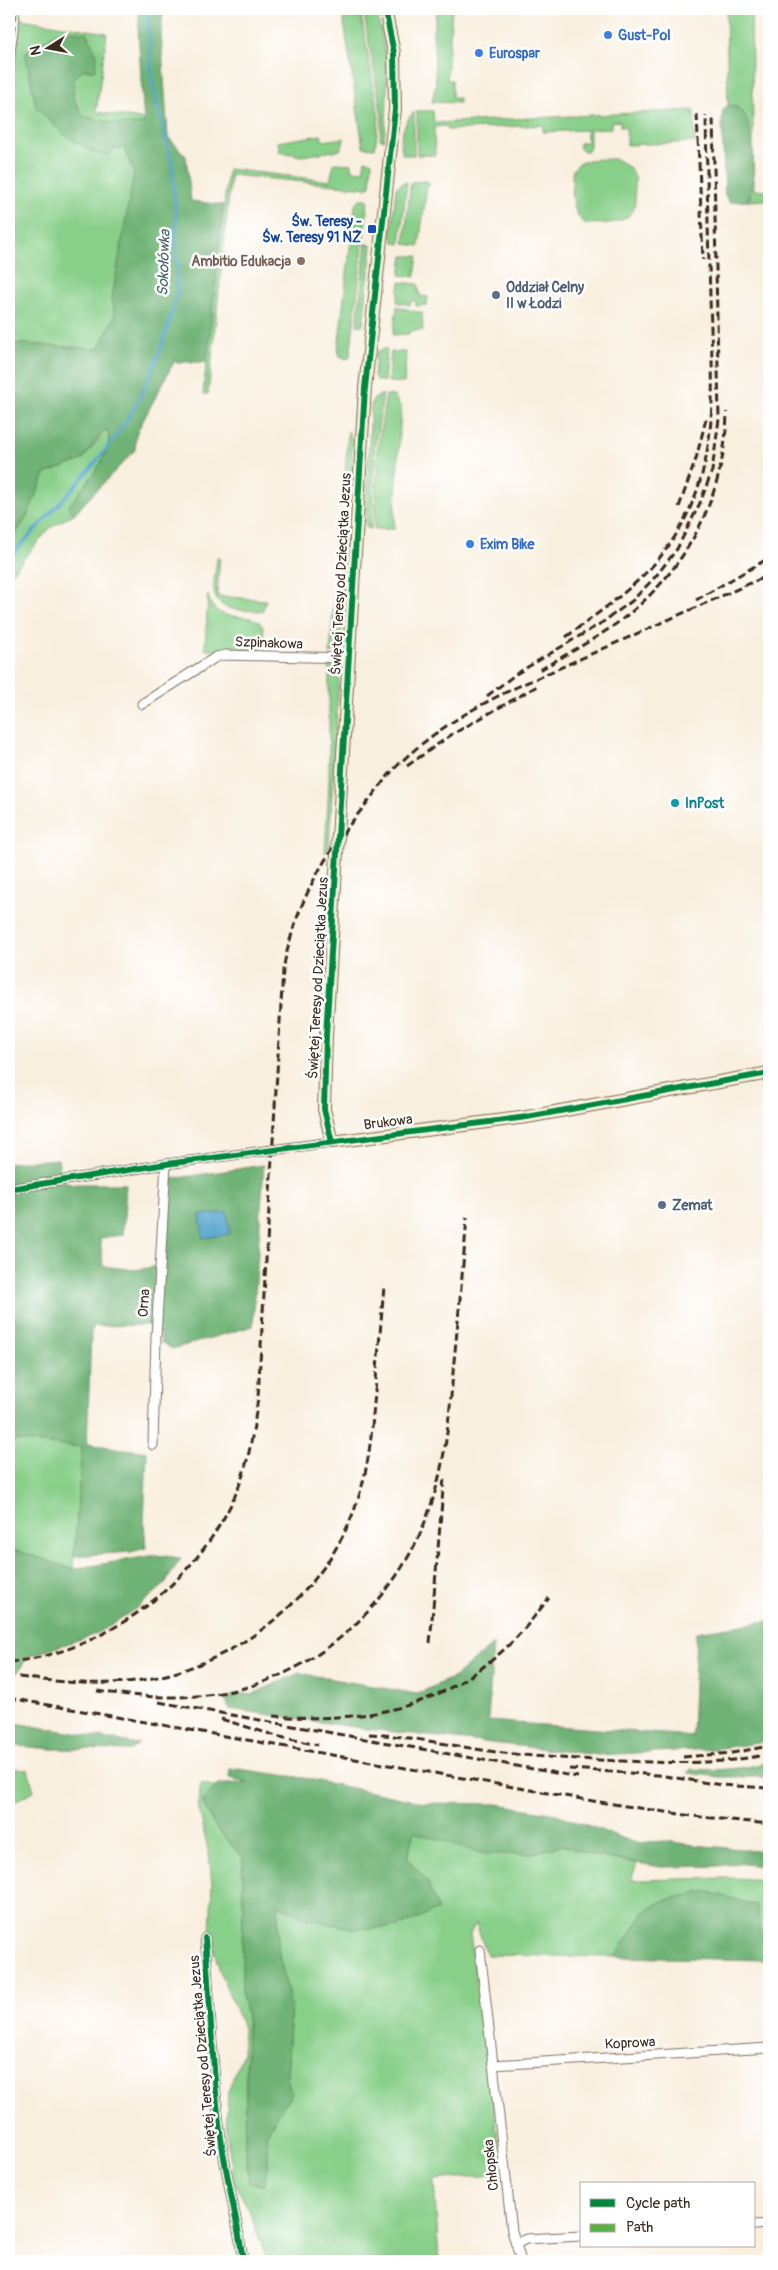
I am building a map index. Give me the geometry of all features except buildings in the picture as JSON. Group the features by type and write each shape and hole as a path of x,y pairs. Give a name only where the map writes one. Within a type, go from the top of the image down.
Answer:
{"street":[{"name":"Świętej Teresy od Dzieciątka Jezus","path":"332,1142 325,1116 324,1089 349,658 368,359 395,109 394,53 384,9"},
{"path":"9,58 12,15"},
{"name":"Szpinakowa","path":"142,704 208,662 225,655 349,658"},
{"name":"Brukowa","path":"9,1189 166,1164 527,1116 769,1073"},
{"name":"Orna","path":"152,1445 166,1164"},
{"name":"Świętej Teresy od Dzieciątka Jezus","path":"205,1938 219,2123 226,2174 237,2221 243,2261"},
{"name":"Chłopska","path":"480,1950 512,2232 521,2261"},
{"name":"Koprowa","path":"493,2065 769,2048"},
{"path":"756,2225 769,2224"},
{"path":"516,2244 526,2240 580,2236"}],"green space":[{"path":"140,9 163,9 161,34 168,137 186,156 191,201 223,205 207,362 174,362 136,434 135,450 74,514 68,508 103,459 109,438 107,429 101,434 82,460 45,474 26,518 9,544 9,343 98,349 115,316 112,298 134,173 124,148 114,149 108,155 93,152 63,134 36,107 25,52 63,30 87,33 97,55 95,70 83,70 74,79 73,97 83,116 118,124 144,124 138,29"},
{"path":"342,9 360,9 379,118 375,148 363,147"},
{"path":"363,9 375,9 383,41 387,74 384,140 380,139 382,117"},
{"path":"437,9 452,9 447,80 452,80 452,98 459,98 459,103 432,102 436,84 433,32"},
{"path":"726,9 751,9 754,190 769,190 769,200 747,201 751,197 730,105 728,105"},
{"path":"21,19 107,33 96,112 146,120 112,298 115,316 98,349 9,343 9,100"},
{"path":"728,105 737,108 744,114 750,132 753,172 750,195 747,201 729,202 725,195 722,122 723,110"},
{"path":"694,110 695,142 627,145 626,127 620,127 620,121 611,122 611,128 590,129 590,147 588,151 584,151 579,147 579,143 587,142 586,130 543,132 543,125 447,130 447,126 434,127 435,155 417,155 417,111 433,111 434,123"},
{"path":"414,112 414,155 403,155 401,144 402,132"},
{"path":"321,135 323,141 344,138 340,150 302,156 280,152 278,142"},
{"path":"616,159 630,168 636,180 634,183 635,200 633,210 629,215 616,222 586,224 581,220 575,208 572,173 584,161"},
{"path":"365,160 372,162 370,186 367,188 231,175 208,394 203,394 228,169 330,181 334,163 352,164 351,170 363,171"},
{"path":"427,181 430,185 427,186 419,246 404,244 411,182"},
{"path":"407,182 400,244 395,243 391,236 396,188 402,183"},
{"path":"360,199 368,201 350,357 347,359 340,356 338,350 355,205"},
{"path":"366,243 372,246 363,325 357,325"},
{"path":"403,256 418,256 415,277 400,275"},
{"path":"400,282 418,284 420,296 428,297 427,305 416,306 416,301 411,301 410,305 397,302"},
{"path":"397,306 422,312 423,330 409,331 409,334 393,335"},
{"path":"382,349 387,349 384,382 376,380 374,375 376,353"},
{"path":"391,352 406,352 404,383 388,382"},
{"path":"383,395 375,445 371,529 367,528 365,522 371,406 373,400"},
{"path":"386,395 394,396 401,408 394,529 374,529 378,445"},
{"path":"107,429 109,438 107,449 97,470 69,508 74,514 50,528 9,576 9,544 26,518 45,474 82,460"},
{"path":"348,431 353,440 349,497 343,502"},
{"path":"342,513 348,521 341,648 330,654 338,540"},
{"path":"217,557 220,557 217,596 266,600 263,610 252,611 229,608 216,599 214,585"},
{"path":"208,595 212,606 219,612 255,620 261,624 264,633 262,648 255,652 205,649"},
{"path":"329,664 337,670 339,680 329,847 325,853 329,785"},
{"path":"58,1159 62,1181 75,1184 126,1184 123,1235 100,1238 103,1266 135,1270 165,1265 171,1179 264,1165 253,1326 172,1349 161,1342 161,1333 148,1325 94,1326 91,1332 87,1444 147,1452 144,1522 146,1548 131,1552 74,1556 82,1447 9,1440 9,1163"},
{"path":"9,1440 82,1447 73,1569 9,1548"},
{"path":"9,1548 73,1569 156,1555 181,1558 164,1585 137,1608 96,1634 27,1657 19,1671 9,1680"},
{"path":"769,1621 769,1739 758,1743 713,1749 598,1755 368,1729 229,1709 225,1698 241,1693 251,1695 299,1673 417,1694 456,1676 493,1644 488,1721 692,1736 696,1632"},
{"path":"9,1722 139,1744 131,1750 51,1749 9,1745"},
{"path":"769,1762 769,1777 719,1777 688,1773 691,1769 730,1769"},
{"path":"9,1768 28,1770 34,1791 9,1804"},
{"path":"230,1768 304,1778 424,1803 497,1804 556,1814 636,1843 664,1841 769,1851 769,1867 737,1863 718,1866 661,1867 595,1856 562,1845 530,1854 484,1854 414,1832 407,1858 427,1881 438,1909 398,1927 355,1929 308,1919 278,1905 278,1950 291,2005 287,2077 291,2094 266,2134 268,2161 264,2185 249,2183 245,2146 247,2016 242,1995 243,1858 214,1825 202,1801 217,1785 248,1782 229,1778"},
{"path":"201,1783 216,1787 202,1801 214,1825 243,1858 242,1995 247,2016 245,2146 249,2183 264,2185 268,2161 266,2134 291,2094 287,2077 291,2005 278,1950 278,1904 308,1919 427,1881 407,1858 414,1832 463,1846 530,1854 562,1845 595,1856 637,1863 631,1880 730,1878 769,1880 769,1960 645,1911 615,1957 487,1955 476,1923 470,1934 499,2146 496,2175 434,2180 439,2261 264,2261 263,2248 248,2208 234,2182 226,2130 228,2092 243,2053 243,2028 221,1975 210,1936 212,1884 209,1855 198,1804"},
{"path":"705,1891 756,1905 767,1960 615,1957 645,1911 665,1900"}],"water":[{"path":"227,1212 230,1234 203,1238 200,1215"}],"waterway":[{"name":"Sokołówka","path":"9,558 81,479 121,429 139,399 155,363 173,309 177,292 176,218 172,165 152,80 147,9"}],"railway":[{"path":"697,114 703,260"},
{"path":"566,637 622,595 648,571 670,544 687,515 699,485 711,424 712,393 706,115"},
{"path":"487,696 516,674 603,622 632,601 656,576 677,549 700,503 712,471 719,419 713,115"},
{"path":"540,670 593,639 624,618 647,598 685,552 711,500 725,443 727,412"},
{"path":"679,507 696,459 706,419"},
{"path":"696,600 769,558"},
{"path":"9,1662 46,1656 82,1644 116,1627 148,1605 177,1580 202,1551 223,1520 239,1486 249,1453 258,1397 283,970 294,926 310,887 344,832 399,764 440,730 470,711 517,687 769,575"},
{"path":"407,766 451,735 539,685"},
{"path":"97,1691 128,1695 175,1697 221,1693 257,1684 292,1670 324,1650 353,1627 379,1600 401,1569 419,1537 437,1485 449,1414 467,1217"},
{"path":"19,1677 62,1682 106,1683 135,1681 172,1673 208,1661 242,1643 273,1621 301,1595 325,1565 345,1532 363,1483 372,1431 384,1287"},
{"path":"430,1643 444,1478"},
{"path":"273,1716 307,1718 371,1714 401,1707 430,1697 458,1683 486,1665 517,1637 549,1598"},
{"path":"9,1698 593,1801 692,1816 769,1824"},
{"path":"159,1702 578,1777"},
{"path":"221,1719 280,1737 318,1745"},
{"path":"369,1734 411,1738 499,1752 587,1759 714,1762 769,1754"},
{"path":"683,1757 732,1753 769,1746"},
{"path":"569,1769 658,1775 721,1785 769,1788"}],"marked path":[{"path":"9,15 15,16 9,58"}],"cycle path":[{"path":"332,1142 324,1109 326,1036 365,388 395,109 394,53 385,9"},
{"path":"9,1189 166,1164 527,1117 769,1073"},
{"path":"205,1938 219,2123 243,2261"}],"place":[{"name":"Gust-Pol","path":"608,35"},
{"name":"Eurospar","path":"479,53"},
{"name":"Św. Teresy - Św. Teresy 91 NŻ","path":"372,229"},
{"name":"Ambitio Edukacja","path":"301,261"},
{"name":"Oddział Celny II w Łodzi","path":"496,295"},
{"name":"Exim Bike","path":"470,544"},
{"name":"InPost","path":"675,803"},
{"name":"Zemat","path":"662,1205"}]}
